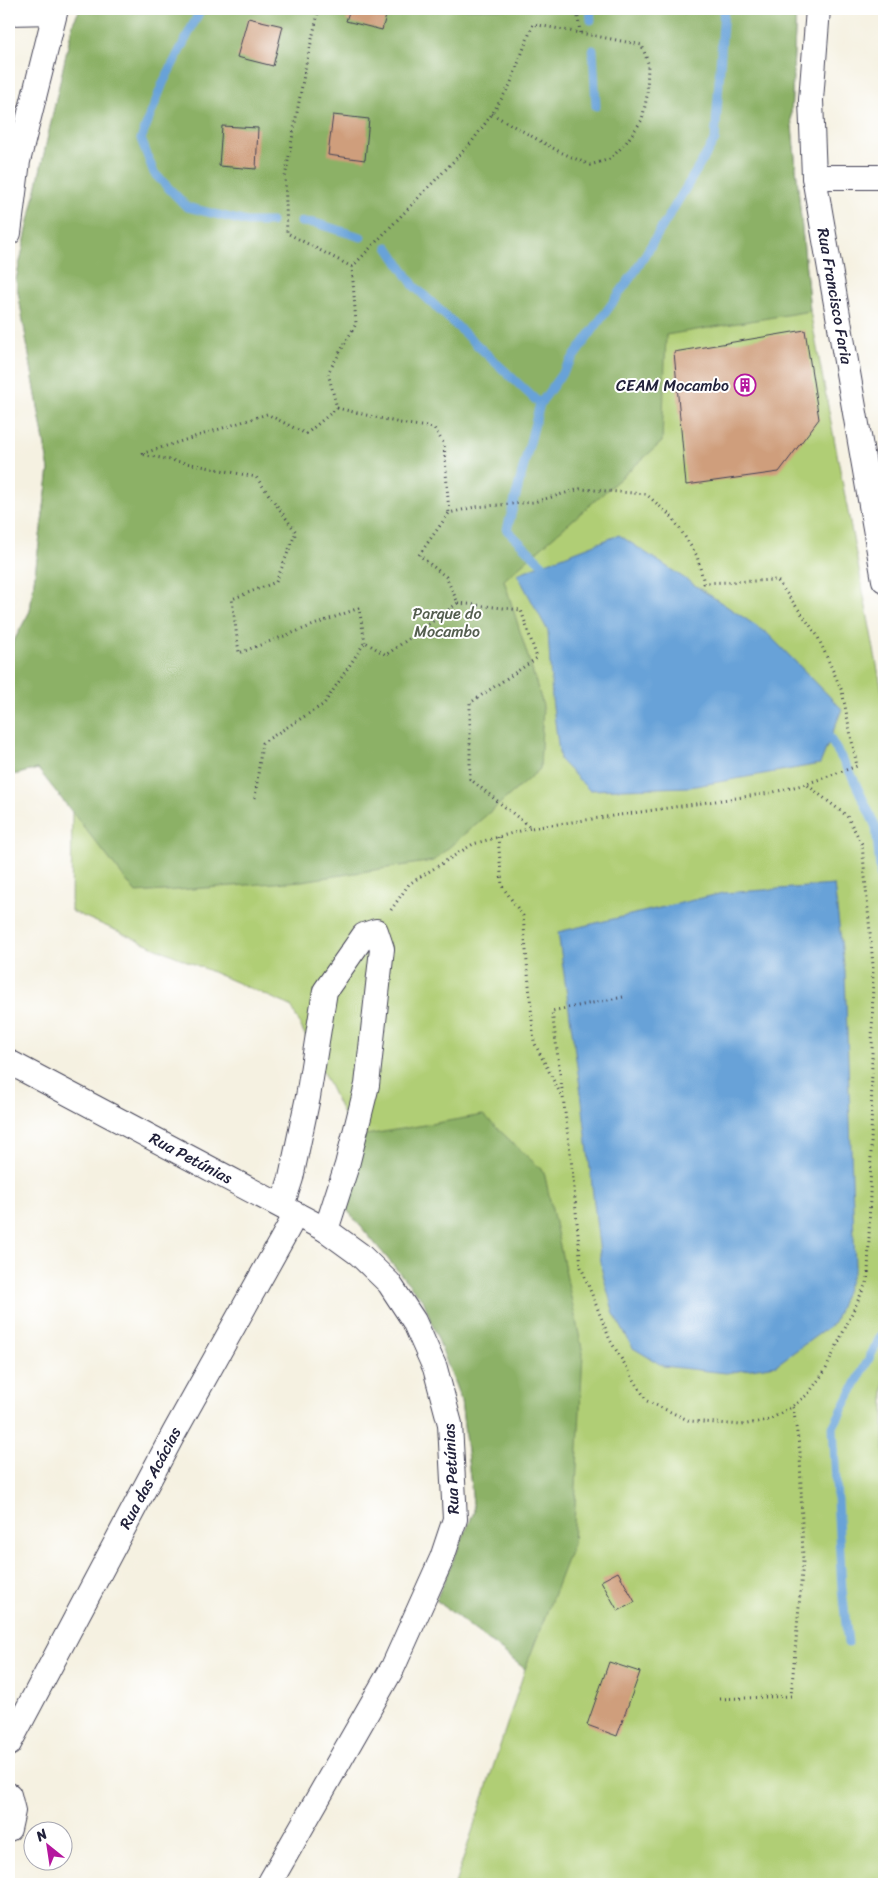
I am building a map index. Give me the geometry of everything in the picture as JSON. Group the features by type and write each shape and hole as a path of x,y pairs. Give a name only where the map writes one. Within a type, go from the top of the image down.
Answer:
{"street":[{"name":"Rua Francisco Faria","path":"818,9 811,100 814,177 884,580"},
{"path":"9,13 55,10 18,161 9,233"},
{"path":"814,177 884,177"},
{"path":"326,1230 347,1165 367,1085 382,949 376,931"},
{"name":"Rua das Acácias","path":"9,1744 174,1433 289,1210 291,1178 308,1097 325,991 364,935 376,931"},
{"name":"Rua Petúnias","path":"9,1062 326,1230 359,1254 388,1283 414,1321 435,1368 450,1424 454,1519 442,1558 393,1667 269,1884"},
{"path":"9,1796 13,1811 9,1829"}],"path":[{"path":"319,9 306,64 285,177 287,233 352,267"},
{"path":"577,9 580,33"},
{"path":"337,408 328,373 356,324 352,267 471,143 510,85 533,24 642,45 648,63 642,120 610,159 590,165 560,152 492,114"},
{"path":"337,408 400,423 434,428 444,444 450,513"},
{"path":"255,798 262,743 324,704 365,642 359,608 239,653 232,600 276,582 296,532 256,477 141,454 267,414 306,434 337,408"},
{"path":"376,931 409,884 472,844 531,828 770,793 806,784 857,766 842,691 817,635 776,580 704,583 697,556 673,518 646,494 580,489 534,502 475,507 450,513 419,555 446,577 458,603"},
{"path":"365,642 386,656 458,603 521,610 537,658 470,703 470,779 531,828"},
{"path":"623,997 552,1011 572,1167 581,1267 610,1340 647,1401 690,1421 742,1425 769,1420 793,1406 808,1394 825,1371 868,1279 873,966 862,844 847,816 806,784"},
{"path":"498,837 502,886 523,916 534,1042 563,1099"},
{"path":"720,1699 791,1696 803,1561 800,1452 793,1406"}],"green space":[{"name":"Parque do Mocambo","path":"80,9 796,9 791,116 810,311 884,702 884,1884 455,1884 525,1669 436,1600 474,1512 461,1400 424,1302 347,1210 354,1137 291,1006 71,911 72,809 38,769 9,776 9,650 30,611 49,470 16,280 73,23"},
{"path":"80,9 796,9 791,116 810,311 666,335 662,442 504,580 543,705 540,769 433,861 302,881 136,893 38,769 9,776 9,650 30,611 49,470 16,280 73,23"},
{"path":"483,1115 544,1172 583,1353 573,1544 525,1669 436,1600 474,1512 461,1400 424,1302 347,1210 354,1137"}],"water":[{"path":"619,535 767,633 842,709 820,764 690,787 589,790 560,760 552,699 548,631 517,574"},
{"path":"834,885 845,972 855,1267 834,1323 776,1365 726,1373 663,1366 633,1348 614,1314 602,1271 582,1101 558,932 723,893"}],"building":[{"path":"350,9 388,9 382,30 346,21"},
{"path":"248,18 283,26 273,66 237,57"},
{"path":"333,115 369,119 365,160 328,155"},
{"path":"222,126 258,128 256,169 219,166"},
{"name":"CEAM Mocambo","path":"805,330 819,419 779,472 686,485 674,352"},
{"path":"618,1572 635,1602 618,1611 601,1581"},
{"path":"609,1662 640,1672 617,1736 587,1725"}],"waterway":[{"path":"201,9 163,83 141,139 154,173 187,207 247,222 271,222"},
{"path":"590,9 591,20"},
{"path":"551,573 507,530 540,404 636,270 715,140 724,9"},
{"path":"593,50 596,106"},
{"path":"301,222 315,223 361,237"},
{"path":"388,247 414,286 540,404"},
{"path":"825,730 851,774 876,827 884,909"},
{"path":"848,1643 842,1589 833,1427 884,1330"}],"place":[{"name":"CEAM Mocambo","path":"745,385"}]}
